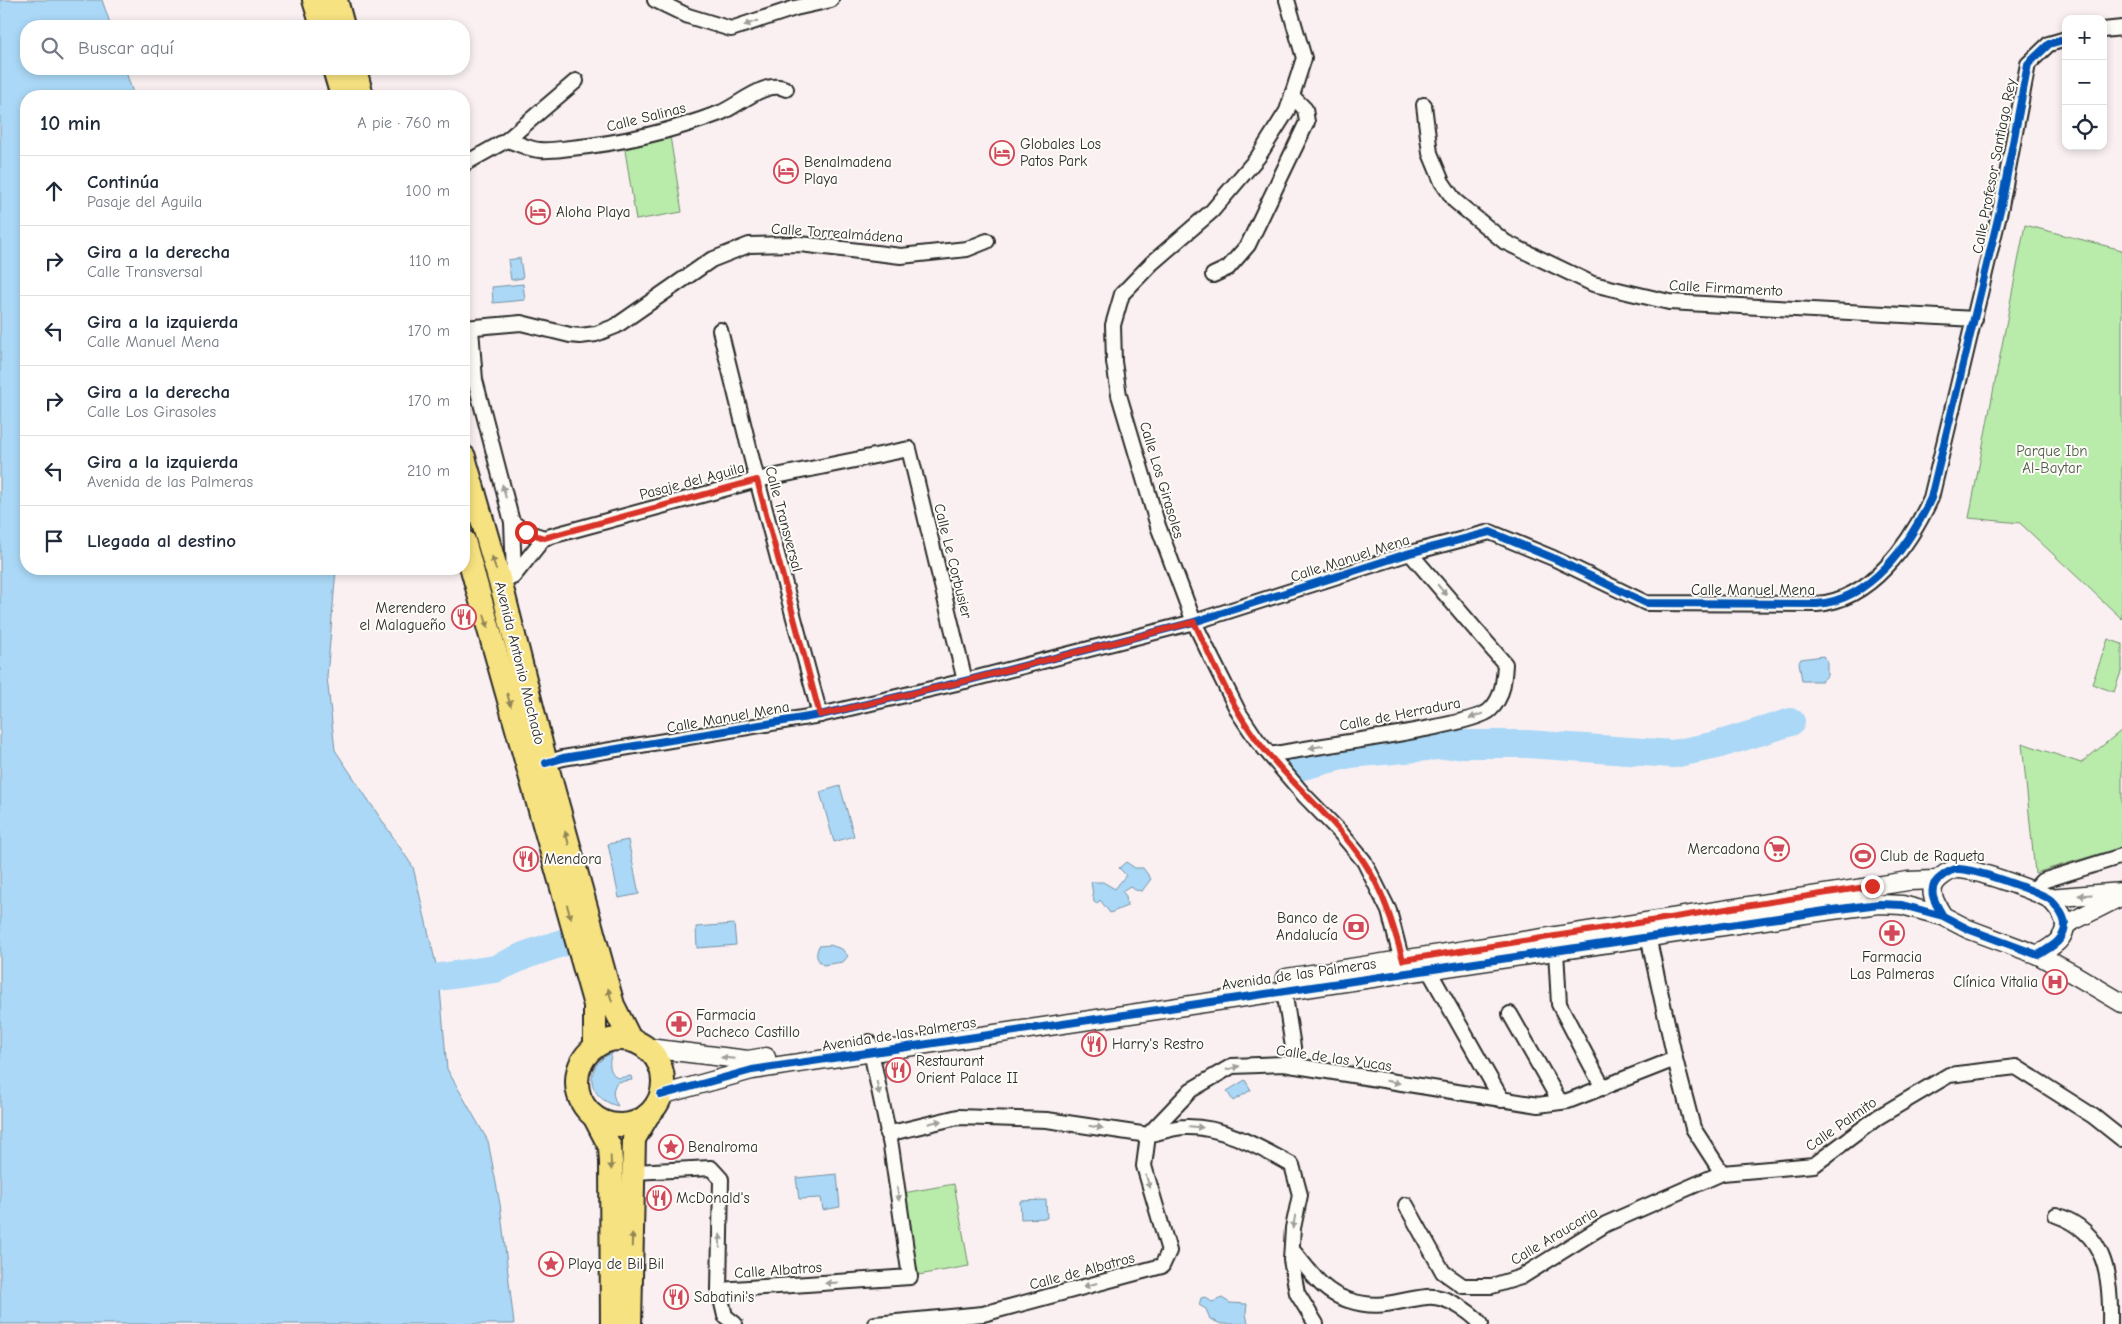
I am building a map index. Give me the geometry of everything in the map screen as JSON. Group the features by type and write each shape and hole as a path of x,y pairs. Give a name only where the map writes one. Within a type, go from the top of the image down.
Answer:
{"main road":[{"path":"314,0 320,20"},
{"path":"336,0 341,20"},
{"path":"336,75 340,90"},
{"path":"357,75 360,90"},
{"name":"Avenida Antonio Machado","path":"470,478 504,596 546,763 613,1005 639,1044"},
{"name":"Avenida Antonio Machado","path":"470,562 595,1005 596,1046"},
{"path":"612,1324 610,1147 595,1118 585,1108 578,1096 576,1082 582,1062 596,1046 618,1038 639,1044 661,1068 663,1081 661,1095 634,1140 630,1324"},
{"path":"595,1118 608,1124 622,1125 636,1122 648,1115"}],"street":[{"path":"655,0 688,16 731,29 795,8 831,0"},
{"name":"Calle Los Girasoles","path":"1287,0 1304,58 1287,111 1258,157 1212,211 1152,263 1122,294 1113,325 1114,362 1119,395 1158,526 1194,622 1239,713 1270,755 1304,795 1340,831 1364,861 1390,911 1404,966"},
{"path":"2107,30 2122,28"},
{"name":"Calle Profesor Santiago Rey","path":"1975,318 2002,206 2028,64 2049,44 2062,41"},
{"path":"470,161 507,140 576,80"},
{"name":"Calle Salinas","path":"507,140 540,150 598,145 687,125 730,109 763,90 778,87 786,90"},
{"path":"1213,276 1228,268 1248,244 1307,122 1305,109 1292,96"},
{"name":"Calle Firmamento","path":"1424,105 1430,153 1442,182 1455,202 1505,242 1593,284 1668,302 1975,318"},
{"name":"Calle Torrealmádena","path":"470,328 521,323 580,336 601,332 616,326 712,260 748,244 800,244 901,256 967,249 987,241"},
{"name":"Calle Manuel Mena","path":"546,763 563,758 820,715 965,681 1194,622 1410,553 1490,532 1553,558 1646,603 1829,603 1851,596 1885,568 1918,522 1931,498 1975,318"},
{"name":"Calle Transversal","path":"720,330 757,480 820,715"},
{"name":"Calle Torrealmádena","path":"470,348 475,380 512,522 514,574"},
{"name":"Pasaje del Aguila","path":"544,538 757,480 909,449"},
{"name":"Calle Le Corbusier","path":"909,449 965,681"},
{"path":"504,596 514,574 544,538 526,532 512,522"},
{"name":"Calle de Herradura","path":"1270,755 1459,722 1490,711 1503,688 1505,664 1410,553"},
{"path":"2040,895 2042,881 2122,856"},
{"path":"1943,916 1932,898 1935,880 1951,870 1965,870 2040,895 2122,892"},
{"name":"Avenida de las Palmeras","path":"661,1095 752,1070 871,1047 1647,929 1908,881 1935,880"},
{"path":"2040,895 2062,914 2062,933 2075,974"},
{"path":"2122,896 2062,933 2038,955 2075,974 2122,1003"},
{"name":"Avenida de las Palmeras","path":"639,1044 748,1060 871,1047 1284,990 1404,966 1428,969 1556,950 1647,929 1879,904 1902,905 1943,916 1968,929 2038,955"},
{"path":"1647,929 1675,1059 1693,1128 1722,1173"},
{"path":"1556,950 1559,1004 1603,1088"},
{"path":"1428,969 1502,1100"},
{"path":"1284,990 1296,1066"},
{"path":"1510,1014 1560,1102"},
{"name":"Calle Albatros","path":"634,1172 711,1168 722,1179 719,1290 910,1278 889,1140 871,1047"},
{"name":"Calle de las Yucas","path":"1148,1135 1191,1090 1232,1066 1284,1064 1538,1105 1560,1102 1603,1088 1675,1059"},
{"name":"Calle Palmito","path":"1722,1173 1814,1165 1878,1117 1948,1075 2016,1067 2093,1116 2122,1139"},
{"path":"889,1140 958,1117 1047,1120 1148,1135 1185,1126 1209,1128 1257,1146 1292,1165 1300,1195 1293,1228 1291,1260 1297,1293 1316,1324"},
{"name":"Calle de Albatros","path":"875,1324 983,1314 1162,1266 1169,1251 1144,1166 1148,1135"},
{"name":"Calle Araucaria","path":"1406,1205 1443,1272 1463,1286 1492,1286 1521,1277 1606,1224 1722,1173"},
{"path":"2056,1215 2073,1220 2102,1252 2110,1291 2110,1324"},
{"path":"1292,1250 1317,1282 1347,1300 1387,1306 1429,1296 1464,1309 1481,1324"},
{"path":"719,1290 725,1316 735,1324"}],"green space":[{"path":"670,136 682,212 636,220 624,144"},
{"name":"Parque Ibn Al-Baytar","path":"2025,225 2122,250 2122,619 2020,523 1969,518"},
{"path":"2108,639 2122,644 2122,669 2114,692 2092,684"},
{"path":"2122,730 2122,847 2035,873 2022,743 2081,763"},
{"path":"954,1184 969,1266 918,1275 903,1193"}],"water":[{"path":"0,0 102,0 109,20 20,20 20,75 127,75 132,90 20,90 20,575 336,575 327,677 335,750 413,867 439,977 447,1069 488,1141 500,1204 514,1324 0,1324"},
{"path":"520,258 523,278 511,280 508,260"},
{"path":"523,284 525,300 493,303 492,287"},
{"path":"1823,656 1827,661 1827,676 1822,681 1802,681 1799,662 1801,659"},
{"path":"840,786 854,836 834,842 820,792"},
{"path":"628,840 639,894 619,898 608,844"},
{"path":"1126,862 1135,868 1143,868 1151,879 1142,891 1135,890 1130,886 1122,891 1126,896 1127,906 1110,913 1100,900 1097,904 1094,902 1091,882 1103,882 1115,889 1126,875 1119,868"},
{"path":"734,924 736,945 697,948 696,927"},
{"path":"830,945 842,949 848,956 843,962 823,965 819,961 817,952 819,946"},
{"path":"612,1053 610,1067 612,1073 617,1078 631,1076 632,1080 617,1082 615,1085 613,1094 618,1106 600,1097 592,1082 596,1066 602,1059"},
{"path":"1245,1080 1251,1090 1233,1101 1227,1091"},
{"path":"837,1174 840,1207 823,1210 821,1198 799,1199 796,1178"},
{"path":"1046,1200 1047,1218 1021,1219 1020,1201"},
{"path":"1205,1297 1212,1302 1222,1298 1230,1303 1247,1304 1248,1324 1221,1324 1210,1319 1206,1309 1199,1305 1201,1298"}],"waterway":[{"path":"1295,768 1350,754 1459,744 1527,744 1673,754 1717,745 1791,722"},
{"path":"439,977 495,969 526,955 562,943"}],"cycle path":[{"path":"546,763 563,758 820,715 965,681 1194,622 1410,553 1490,532 1553,558 1646,603 1817,604 1837,600 1855,592 1871,581 1900,551 1931,498 2001,206 2028,64 2049,44 2062,40"},
{"path":"661,1095 752,1070 1879,904 1902,905 1943,916 1968,929 2038,955 2059,940 2065,925 2065,921 2058,909 2046,897 1989,876 1958,869 1951,870 1945,874 1933,886 1933,896 1943,916"}],"place":[{"name":"Globales Los Patos Park","path":"1002,153"},
{"name":"Benalmadena Playa","path":"786,171"},
{"name":"Aloha Playa","path":"538,212"},
{"name":"Merendero el Malagueño","path":"464,617"},
{"name":"Mercadona","path":"1777,849"},
{"name":"Club de Raqueta","path":"1863,856"},
{"name":"Mendora","path":"526,859"},
{"name":"Banco de Andalucía","path":"1356,927"},
{"name":"Farmacia Las Palmeras","path":"1892,933"},
{"name":"Clínica Vitalia","path":"2055,982"},
{"name":"Farmacia Pacheco Castillo","path":"679,1024"},
{"name":"Harry's Restro","path":"1094,1044"},
{"name":"Restaurant Orient Palace II","path":"898,1070"},
{"name":"Benalroma","path":"671,1147"},
{"name":"McDonald's","path":"659,1198"},
{"name":"Playa de Bil Bil","path":"551,1264"},
{"name":"Sabatini's","path":"676,1297"}],"route":[{"path":"526,532 544,538 757,480 820,715 965,681 1194,622 1239,713 1257,740 1304,795 1340,831 1364,861 1390,911 1403,960 1872,886"}]}
